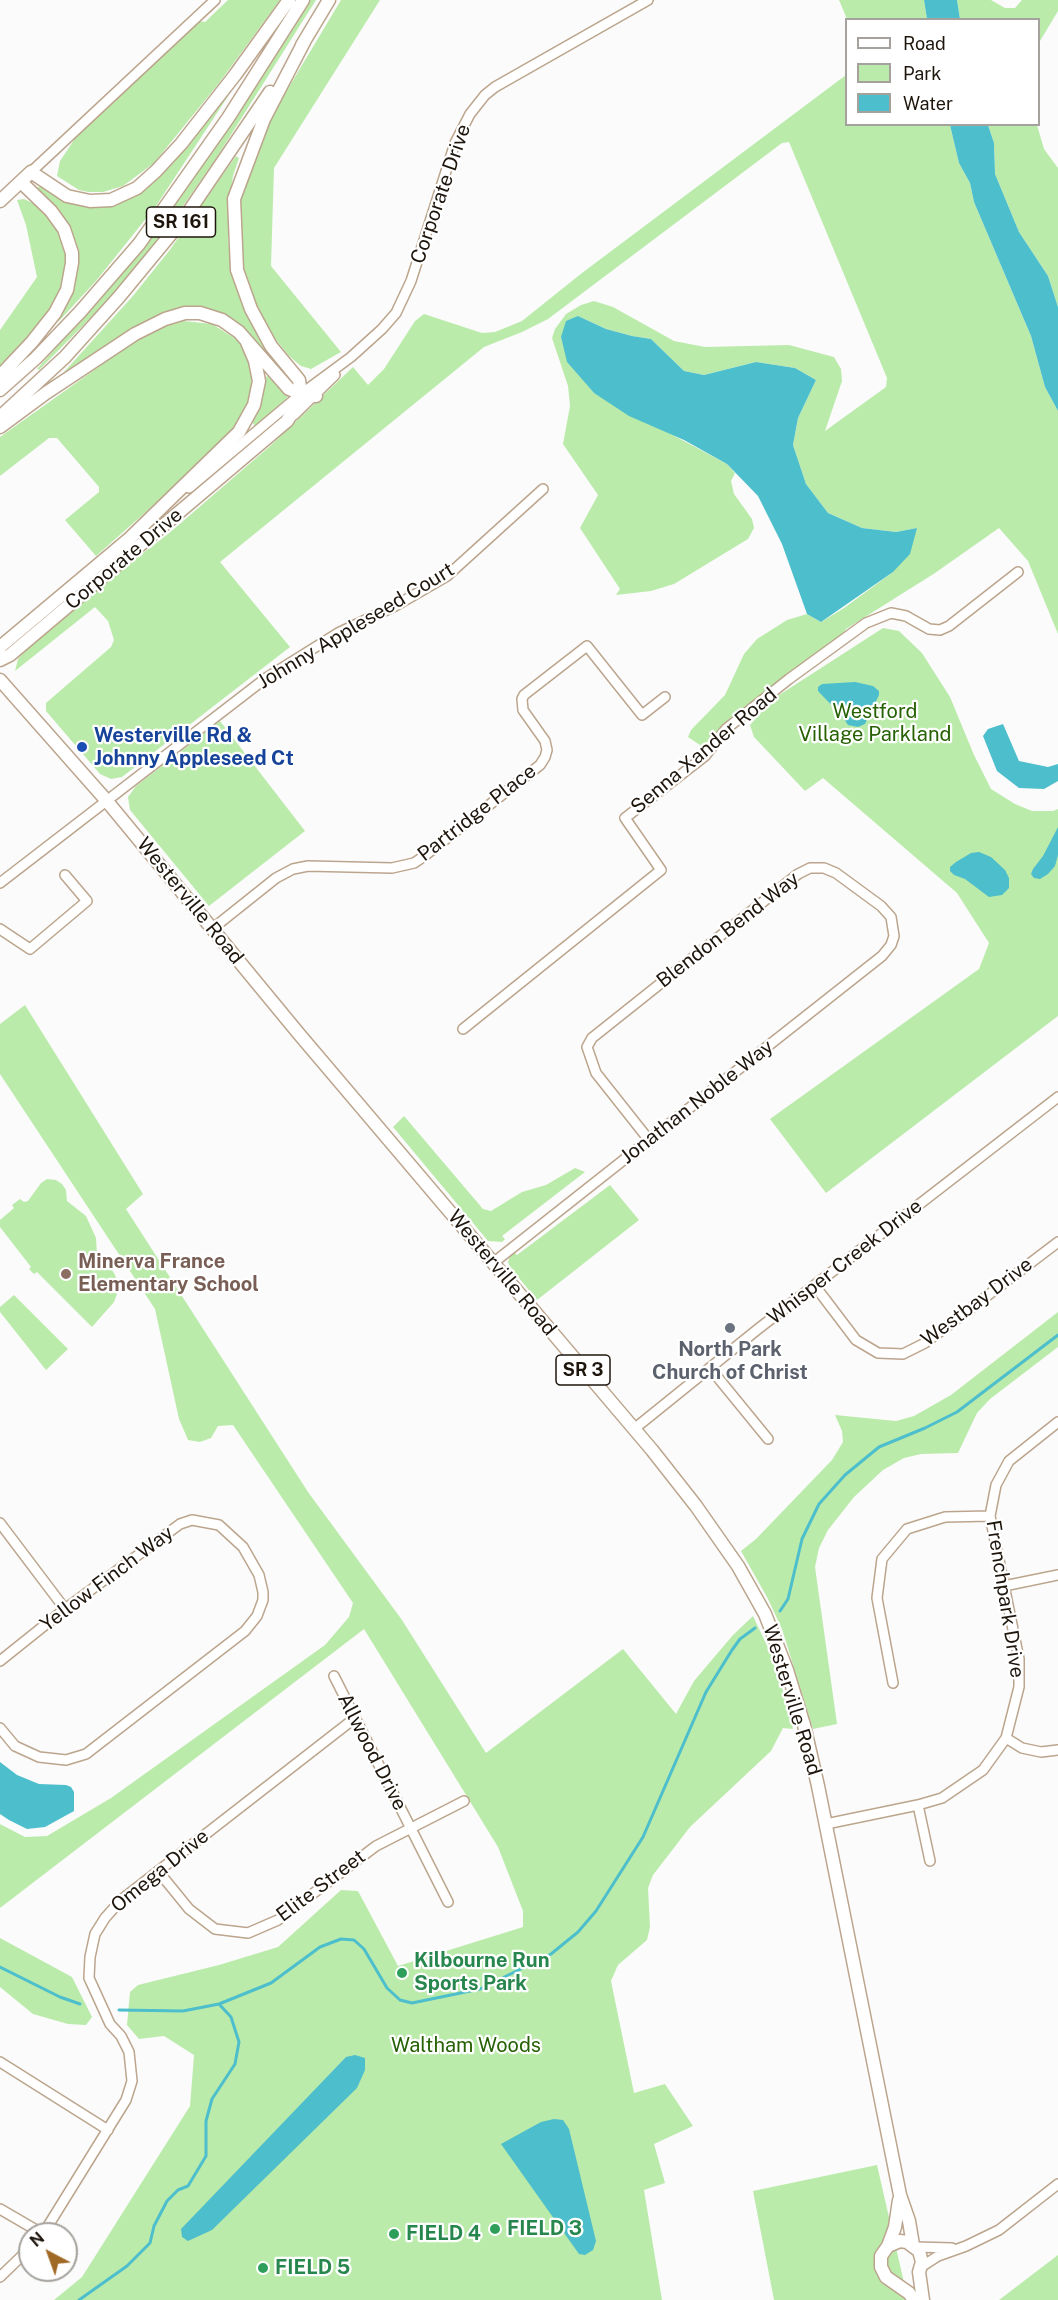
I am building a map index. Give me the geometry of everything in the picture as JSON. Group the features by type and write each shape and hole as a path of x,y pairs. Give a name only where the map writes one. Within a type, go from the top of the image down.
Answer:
{"main road":[{"path":"0,201 31,172 67,196 90,201 111,200 137,188 181,144 235,75 289,0"},
{"name":"SR 161","path":"0,390 36,358 80,312 139,244 228,118 303,0"},
{"name":"SR 161","path":"0,417 95,325 185,217 305,40 329,0"},
{"path":"287,421 301,394 299,380 271,346 251,309 237,270 234,199 264,119 305,40"},
{"path":"0,376 48,324 62,301 71,275 72,253 64,229 51,211 21,182"},
{"path":"0,427 107,352 153,324 176,315 193,313 213,316 231,326 289,389 301,394 316,396"},
{"path":"130,538 222,451 246,423 254,405 259,381 255,361 246,340"},
{"name":"Corporate Drive","path":"0,660 10,655 287,421"},
{"name":"Corporate Drive","path":"0,647 130,538"},
{"name":"Westerville Road","path":"0,680 106,800 634,1429 696,1506 738,1566 765,1614 787,1670 804,1725 900,2195 914,2246 921,2256 923,2300"},
{"name":"Westerville Road","path":"900,2195 895,2227 888,2246 881,2256 881,2267 886,2277 896,2282 914,2300"},
{"path":"888,2246 900,2241 914,2246"},
{"path":"896,2282 909,2281 920,2270"}],"street":[{"path":"31,172 215,0"},
{"name":"Corporate Drive","path":"130,538 301,394 351,357 396,313 411,280 455,143 479,102 495,87 648,0"},
{"name":"Corporate Drive","path":"287,421 316,396 351,357"},
{"name":"Johnny Appleseed Court","path":"0,883 266,678 338,633 395,606 447,576 543,489"},
{"name":"Senna Xander Road","path":"464,1029 661,870 625,818 705,756 726,729 789,679 866,623 891,613 906,616 929,629 940,630 949,626 1018,572"},
{"name":"Partridge Place","path":"213,929 276,878 293,869 308,866 392,868 414,863 423,857 533,772 545,757 547,750 545,741 521,705 524,695 587,646 642,715 665,696"},
{"name":"Blendon Bend Way","path":"649,1140 596,1074 587,1047 601,1029 798,874 810,868 824,868 837,873 881,906 891,917 894,936"},
{"path":"0,929 30,950 87,901 65,875"},
{"name":"Jonathan Noble Way","path":"493,1263 882,956 891,945 894,936"},
{"name":"Whisper Creek Drive","path":"634,1429 1058,1097"},
{"name":"Westbay Drive","path":"815,1286 856,1340 878,1353 903,1354 925,1343 1058,1242"},
{"path":"710,1368 768,1439"},
{"name":"Frenchpark Drive","path":"826,1824 942,1798 983,1770 1006,1738 1019,1687 1019,1659 990,1516 996,1485 1009,1461 1058,1422"},
{"path":"893,1683 877,1598 882,1559 908,1529 945,1517 990,1516"},
{"name":"Yellow Finch Way","path":"0,1661 65,1609 180,1524 192,1520 219,1525 229,1532 253,1562 262,1584 263,1600 257,1616 245,1632 86,1754 66,1760 39,1757 15,1746 0,1728"},
{"path":"0,1523 65,1609"},
{"path":"1004,1586 1058,1575"},
{"name":"Allwood Drive","path":"334,1676 448,1902"},
{"name":"Omega Drive","path":"50,2222 126,2100 132,2081 129,2052 121,2036 110,2024 89,1978 90,1957 95,1934 105,1917 121,1900 355,1718"},
{"path":"1006,1738 1022,1748 1041,1752 1058,1750"},
{"name":"Elite Street","path":"159,1871 189,1909 215,1929 248,1933 278,1920 362,1854 464,1801"},
{"path":"918,1805 930,1861"},
{"path":"0,2062 108,2130"},
{"path":"920,2270 938,2256 999,2230 1058,2184"},
{"path":"0,2209 22,2222"},
{"path":"914,2246 943,2249 966,2246"},
{"path":"0,2277 18,2260"}],"green space":[{"path":"228,0 280,0 219,83 154,163 123,186 103,192 79,190 57,176 60,161 76,137 198,21 205,22"},
{"path":"307,0 316,0 215,160 171,223 117,291 39,370 37,369 118,278 166,217"},
{"path":"341,0 380,0 274,168 271,266 341,352 311,369 301,366 289,356 269,331 252,299 242,265 239,200 245,175 271,117"},
{"path":"839,0 924,0 927,18 847,18"},
{"path":"957,0 991,0 1005,8 1015,8 1022,0 1058,0 1058,11 1040,41 1040,18 960,18"},
{"path":"845,76 845,126 950,126 959,163 970,183 974,202 1031,336 1045,387 1058,411 1058,634 1028,561 999,528 935,573 846,629 840,638 730,718 703,747 688,737 691,730 725,695 744,654 757,639 787,620 807,614 821,622 844,608 893,572 917,528 896,532 862,528 828,513 806,484 793,445 798,418 816,380 795,368 756,362 704,375 684,371 651,339 606,329 578,316 561,337 568,362 594,393 727,464 735,473 731,481 734,494 752,519 754,528 748,539 674,584 651,591 616,595 620,589 580,528 598,495 563,444 570,406 568,386 552,338 555,329 566,314 581,305 594,301 613,307 674,341 705,347 789,345 834,357 841,369 842,381 825,431 886,387 887,378 789,142 782,143 548,319 484,347 220,562 290,647 122,777 111,779 100,774 46,711 46,703 111,647 114,640 108,621 95,607 15,671 18,659 25,651 126,566 168,534 269,447 353,367 368,385 384,369 415,321 424,314 482,333 495,332 522,321 582,273"},
{"path":"236,80 238,81 156,206 96,281 59,321 56,319 76,247 68,225 37,188 40,186 64,198 129,197"},
{"path":"988,126 1037,126 1044,149 1058,168 1058,307 1048,276 1019,232 995,174 994,143"},
{"path":"236,156 239,158 233,176 228,209 231,268 238,291 259,336 290,380 288,381 238,323 214,311 200,308 65,374 64,372 132,297 169,251"},
{"path":"24,199 41,207 57,227 66,247 67,259 57,298 45,317 0,366 0,330 37,277 26,225 17,200"},
{"path":"184,321 212,324 236,339 251,365 252,394 241,422 182,480 96,556 65,520 99,492 99,487 57,438 49,438 0,476 0,437 135,341 156,329"},
{"path":"273,377 288,395 255,426 252,422 261,403 264,378"},
{"name":"Westford Village Parkland","path":"883,628 899,631 922,653 950,697 991,789 1015,804 1032,811 1058,809 1058,1016 826,1193 770,1119 979,969 989,943 957,893 823,778 805,791 754,737 750,725 773,699"},
{"path":"220,721 305,831 209,906 130,810 128,797 136,786"},
{"name":"Kilbourne Run Sports Park","path":"25,1005 143,1194 126,1209 308,1492 402,1620 486,1753 623,1649 676,1714 694,1681 733,1635 753,1616 770,1652 789,1709 793,1729 783,1728 771,1751 690,1827 653,1875 648,1888 650,1927 647,1940 618,1965 611,1981 634,2093 665,2084 693,2126 654,2144 665,2183 644,2190 662,2300 54,2300 82,2277 190,2106 194,2055 164,2036 139,2039 127,2025 130,1992 138,1985 219,1965 278,1947 341,1890 358,1891 398,1966 523,1927 523,1911 498,1847 364,1629 0,1908 0,1824 25,1837 47,1836 111,1798 325,1645 349,1617 353,1603 233,1425 218,1426 211,1438 200,1442 188,1440 179,1419 155,1309 0,1074 0,1024"},
{"path":"404,1116 483,1209 491,1211 522,1192 546,1185 575,1168 585,1172 502,1236 505,1239 502,1242 488,1241 393,1127"},
{"path":"47,1179 56,1180 62,1184 66,1190 67,1201 86,1216 96,1238 97,1255 110,1266 116,1277 118,1291 114,1302 92,1327 37,1272 34,1274 29,1269 31,1267 0,1227 0,1220 14,1208 12,1205 20,1199 24,1202 28,1201 41,1183"},
{"path":"610,1185 639,1220 537,1300 510,1267 508,1262 510,1255 514,1252 517,1255"},
{"path":"14,1295 68,1349 46,1370 0,1312 0,1307"},
{"path":"1058,1312 1058,1347 990,1399 977,1413 958,1453 921,1454 904,1458 883,1470 854,1497 828,1530 819,1548 815,1567 837,1724 813,1729 782,1629 741,1551 756,1539 832,1460 843,1442 842,1431 835,1415 896,1421 914,1416 951,1395"},
{"path":"0,1938 72,1977 92,2017 86,2025 68,2024 33,2014 0,1987"},
{"path":"877,2165 908,2300 774,2300 753,2191"},
{"path":"1058,2255 1058,2300 999,2300"}],"water":[{"path":"924,0 957,0 960,18 927,18"},
{"path":"950,126 988,126 994,143 995,174 1019,232 1048,276 1058,307 1058,411 1045,387 1031,336 974,202 970,183 959,163"},
{"path":"578,316 606,329 651,339 684,371 704,375 756,362 795,368 816,380 798,418 793,445 806,484 828,513 862,528 896,532 917,528 910,554 893,572 821,622 807,614 782,544 758,496 727,464 684,440 629,416 594,393 567,362 561,337 566,321"},
{"path":"855,682 873,686 879,691 865,724 858,727 848,725 818,691 818,687 822,684"},
{"path":"1003,724 1019,761 1048,767 1058,764 1058,781 1044,789 1019,788 997,771 983,736 988,729"},
{"path":"1058,827 1058,855 1055,866 1040,879 1034,878 1031,874 1033,869 1043,856"},
{"path":"979,852 991,857 1005,870 1009,878 1009,888 1002,895 989,897 950,871 950,867 956,862 971,853"},
{"path":"0,1762 17,1775 39,1784 71,1787 74,1792 74,1811 45,1827 27,1829 9,1820 0,1814"},
{"path":"355,2055 365,2058 365,2070 357,2088 212,2230 188,2241 182,2237 181,2229 346,2057"},
{"path":"554,2119 563,2120 569,2129 596,2241 593,2250 585,2255 579,2254 501,2144 541,2122"}],"waterway":[{"path":"780,1611 788,1599 802,1539 819,1504 845,1475 879,1447 957,1412 1058,1335"},
{"path":"119,2010 183,2011 219,2004 271,1983 320,1947 341,1939 354,1940 364,1949 387,1988 400,2000 412,2003 480,1989 551,1954 578,1932 596,1911 643,1837 706,1692 740,1639 755,1628"},
{"path":"0,1967 60,1997 80,2004"},
{"path":"79,2300 127,2266 150,2243 154,2226 167,2201 178,2190 188,2186 206,2156 206,2121 212,2099 235,2064 239,2042 231,2017 219,2004"}],"place":[{"name":"Westerville Rd & Johnny Appleseed Ct","path":"82,747"},
{"name":"Minerva France Elementary School","path":"66,1274"},
{"name":"North Park Church of Christ","path":"730,1328"},
{"name":"Kilbourne Run Sports Park","path":"402,1973"},
{"name":"FIELD 3","path":"495,2229"},
{"name":"FIELD 4","path":"394,2234"},
{"name":"FIELD 5","path":"263,2268"}],"park label":[{"name":"Waltham Woods","path":"466,2046"}]}
